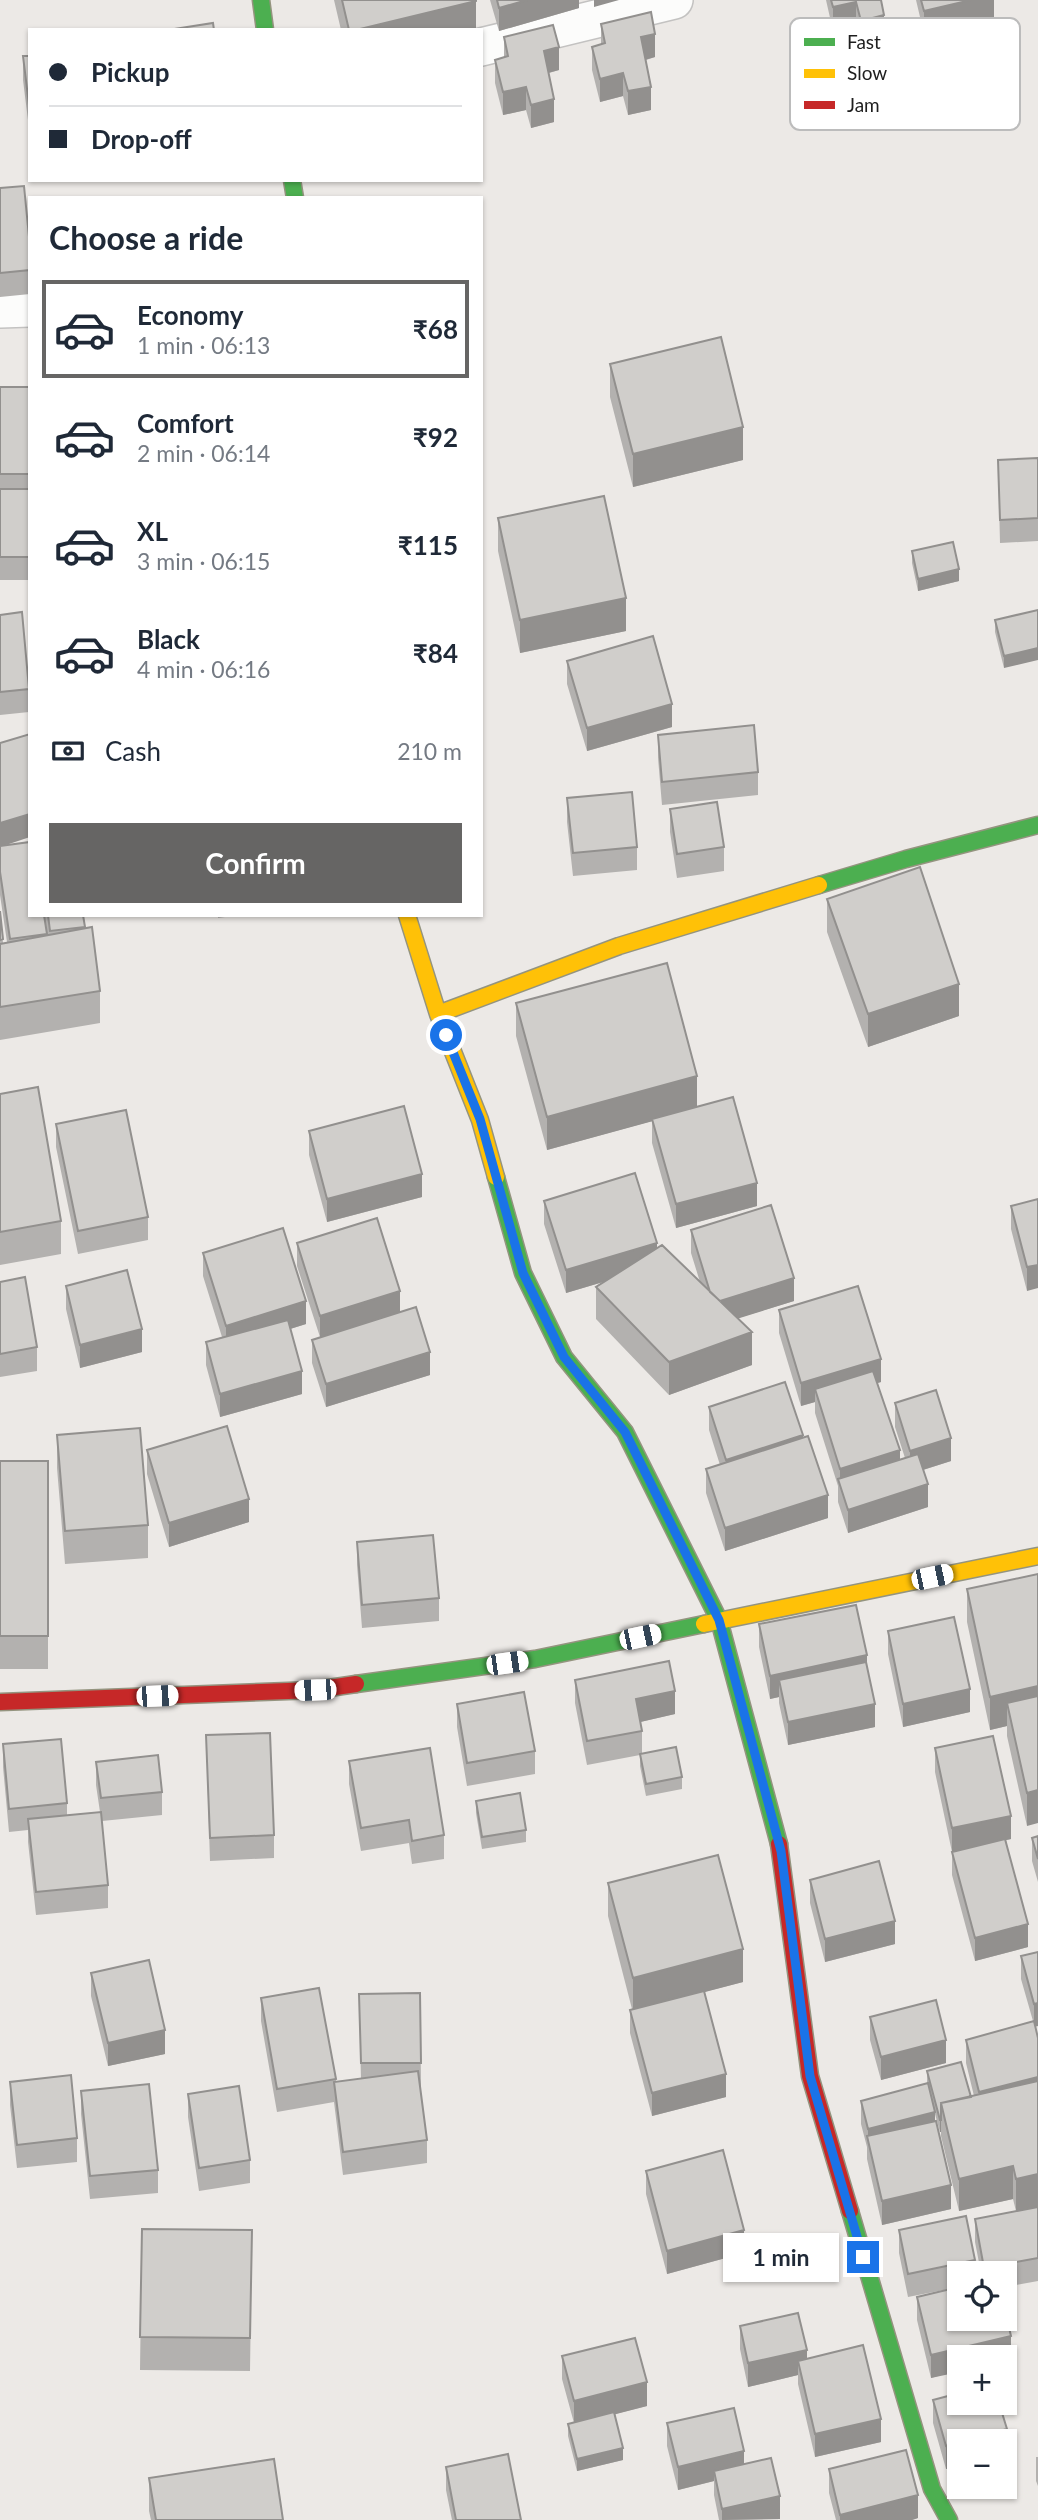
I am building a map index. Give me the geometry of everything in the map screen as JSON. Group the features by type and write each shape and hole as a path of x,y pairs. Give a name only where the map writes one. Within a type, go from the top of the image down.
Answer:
{"main road":[{"path":"261,0 265,28"},
{"path":"438,1014 619,946 906,859 1038,825"},
{"path":"408,917 438,1014 480,1119 523,1273 564,1357 625,1432 719,1620 781,1851 810,2076 932,2489 949,2520"},
{"path":"0,1702 315,1690 534,1659 1038,1556"}],"street":[{"path":"483,47 674,0"},
{"path":"0,309 28,308"}],"building":[{"path":"342,0 476,0 364,28 349,28"},
{"path":"497,0 527,0 499,8"},
{"path":"831,0 881,0 884,15 860,18 856,2 833,7"},
{"path":"921,0 971,0 924,11"},
{"path":"651,12 655,34 641,37 651,87 628,91 623,73 600,79 592,47 605,43 601,24"},
{"path":"213,23 214,28 181,28"},
{"path":"553,25 559,47 544,51 554,99 531,105 526,87 503,92 495,60 508,56 504,37"},
{"path":"23,56 28,56 28,97"},
{"path":"24,186 28,270 0,273 0,188"},
{"path":"721,337 743,427 633,454 610,364"},
{"path":"0,387 28,387 28,474 0,474"},
{"path":"1038,458 1038,518 1000,520 998,460"},
{"path":"0,489 28,489 28,557 0,557"},
{"path":"604,496 626,598 520,620 498,518"},
{"path":"953,542 959,569 918,579 912,551"},
{"path":"1038,610 1038,648 1004,656 995,620"},
{"path":"22,612 28,689 0,692 0,615"},
{"path":"653,636 672,704 587,728 567,661"},
{"path":"754,725 758,772 662,782 658,735"},
{"path":"28,735 28,815 0,823 0,743"},
{"path":"632,792 637,847 573,853 567,798"},
{"path":"717,802 724,847 677,854 670,809"},
{"path":"28,842 28,917 44,917 47,934 10,939 0,872 0,846"},
{"path":"920,867 959,984 868,1014 827,899"},
{"path":"0,911 3,939 0,940"},
{"path":"48,917 83,917 85,927 50,931"},
{"path":"92,927 100,991 0,1007 0,944"},
{"path":"667,963 697,1076 547,1117 516,1003"},
{"path":"38,1087 61,1221 0,1232 0,1094"},
{"path":"733,1097 757,1183 676,1204 652,1119"},
{"path":"404,1106 422,1174 327,1199 309,1131"},
{"path":"126,1110 148,1217 78,1231 56,1124"},
{"path":"635,1173 657,1243 566,1270 544,1201"},
{"path":"1038,1199 1038,1265 1027,1267 1011,1206"},
{"path":"771,1205 794,1278 720,1301 710,1292 691,1230"},
{"path":"377,1218 400,1291 320,1316 297,1243"},
{"path":"283,1228 306,1301 226,1326 203,1253"},
{"path":"662,1245 752,1332 669,1362 596,1287"},
{"path":"127,1270 142,1329 80,1345 66,1286"},
{"path":"25,1277 37,1347 0,1354 0,1282"},
{"path":"858,1286 881,1359 801,1383 779,1310"},
{"path":"416,1307 430,1352 326,1384 312,1340"},
{"path":"288,1320 302,1371 220,1394 206,1342"},
{"path":"873,1371 900,1450 840,1469 815,1389"},
{"path":"785,1382 803,1435 726,1460 709,1407"},
{"path":"936,1390 951,1438 910,1451 895,1403"},
{"path":"227,1426 249,1499 169,1523 147,1450"},
{"path":"140,1428 148,1525 65,1531 57,1435"},
{"path":"808,1436 828,1495 725,1528 706,1469"},
{"path":"918,1454 928,1484 848,1510 838,1479"},
{"path":"0,1461 48,1461 48,1636 0,1636"},
{"path":"433,1535 439,1598 362,1605 357,1542"},
{"path":"1038,1574 1038,1686 990,1697 967,1589"},
{"path":"856,1605 867,1655 770,1676 759,1624"},
{"path":"954,1617 970,1689 903,1704 888,1631"},
{"path":"669,1661 675,1691 636,1699 642,1731 587,1741 575,1680"},
{"path":"866,1662 875,1704 788,1722 779,1680"},
{"path":"524,1692 535,1751 467,1763 457,1704"},
{"path":"1038,1696 1038,1790 1027,1793 1007,1703"},
{"path":"270,1733 274,1835 210,1838 206,1735"},
{"path":"993,1736 1011,1816 952,1828 935,1748"},
{"path":"61,1739 67,1803 9,1809 3,1744"},
{"path":"676,1747 682,1777 646,1784 640,1754"},
{"path":"430,1748 444,1835 412,1841 409,1820 361,1828 349,1761"},
{"path":"158,1755 162,1792 101,1798 96,1762"},
{"path":"520,1793 526,1830 482,1837 476,1801"},
{"path":"101,1812 108,1885 36,1892 28,1819"},
{"path":"1038,1836 1038,1859 1032,1838"},
{"path":"1005,1839 1028,1924 975,1938 952,1852"},
{"path":"718,1855 743,1949 633,1978 608,1883"},
{"path":"879,1861 895,1921 825,1939 810,1880"},
{"path":"1038,1952 1038,2003 1034,2004 1021,1956"},
{"path":"149,1960 165,2030 108,2043 91,1973"},
{"path":"319,1988 336,2079 277,2089 261,1998"},
{"path":"704,1991 726,2074 652,2093 630,2010"},
{"path":"420,1993 421,2063 361,2063 359,1994"},
{"path":"936,2000 946,2040 881,2057 870,2017"},
{"path":"1034,2021 1038,2038 1038,2077 979,2092 966,2040"},
{"path":"961,2062 971,2097 941,2103 940,2120 927,2071"},
{"path":"418,2071 427,2140 343,2152 334,2082"},
{"path":"71,2075 77,2138 17,2145 10,2082"},
{"path":"1038,2081 1038,2174 1016,2179 1013,2166 959,2179 941,2103"},
{"path":"928,2083 935,2112 868,2129 861,2101"},
{"path":"149,2084 158,2170 90,2176 81,2091"},
{"path":"239,2086 250,2160 199,2168 188,2094"},
{"path":"936,2121 951,2185 882,2201 867,2136"},
{"path":"723,2150 744,2230 667,2251 646,2171"},
{"path":"1038,2207 1038,2258 1017,2262 983,2261 975,2219"},
{"path":"966,2216 975,2260 947,2261 947,2266 908,2274 899,2230"},
{"path":"142,2229 252,2230 250,2338 140,2337"},
{"path":"947,2290 947,2331 1010,2331 1011,2336 973,2345 947,2345 947,2351 931,2355 917,2297"},
{"path":"798,2313 807,2350 748,2363 740,2326"},
{"path":"635,2338 647,2382 574,2401 562,2356"},
{"path":"863,2345 881,2419 815,2434 798,2361"},
{"path":"947,2396 947,2415 1003,2415 1007,2429 947,2429 946,2446 933,2400"},
{"path":"734,2408 744,2451 678,2467 667,2423"},
{"path":"614,2412 623,2448 577,2459 568,2424"},
{"path":"906,2450 918,2495 840,2515 829,2469"},
{"path":"508,2454 521,2520 456,2520 446,2467"},
{"path":"771,2458 780,2496 722,2509 714,2471"},
{"path":"274,2459 283,2520 156,2520 149,2478"}],"traffic: fast":[{"path":"261,0 265,28"},
{"path":"292,182 295,196"},
{"path":"819,885 1038,825"},
{"path":"496,1177 523,1273 564,1357 625,1432 719,1620 779,1844"},
{"path":"356,1684 535,1659 704,1624"},
{"path":"850,2211 932,2489 949,2520"}],"traffic: slow":[{"path":"438,1014 619,946 819,885"},
{"path":"408,917 438,1014 480,1120 496,1177"},
{"path":"704,1624 1038,1556"}],"traffic: jam":[{"path":"0,1702 315,1690 356,1684"},
{"path":"779,1844 810,2076 850,2211"}],"route":[{"path":"446,1035 480,1119 523,1273 564,1357 625,1432 719,1620 781,1851 810,2076 863,2257"}]}
